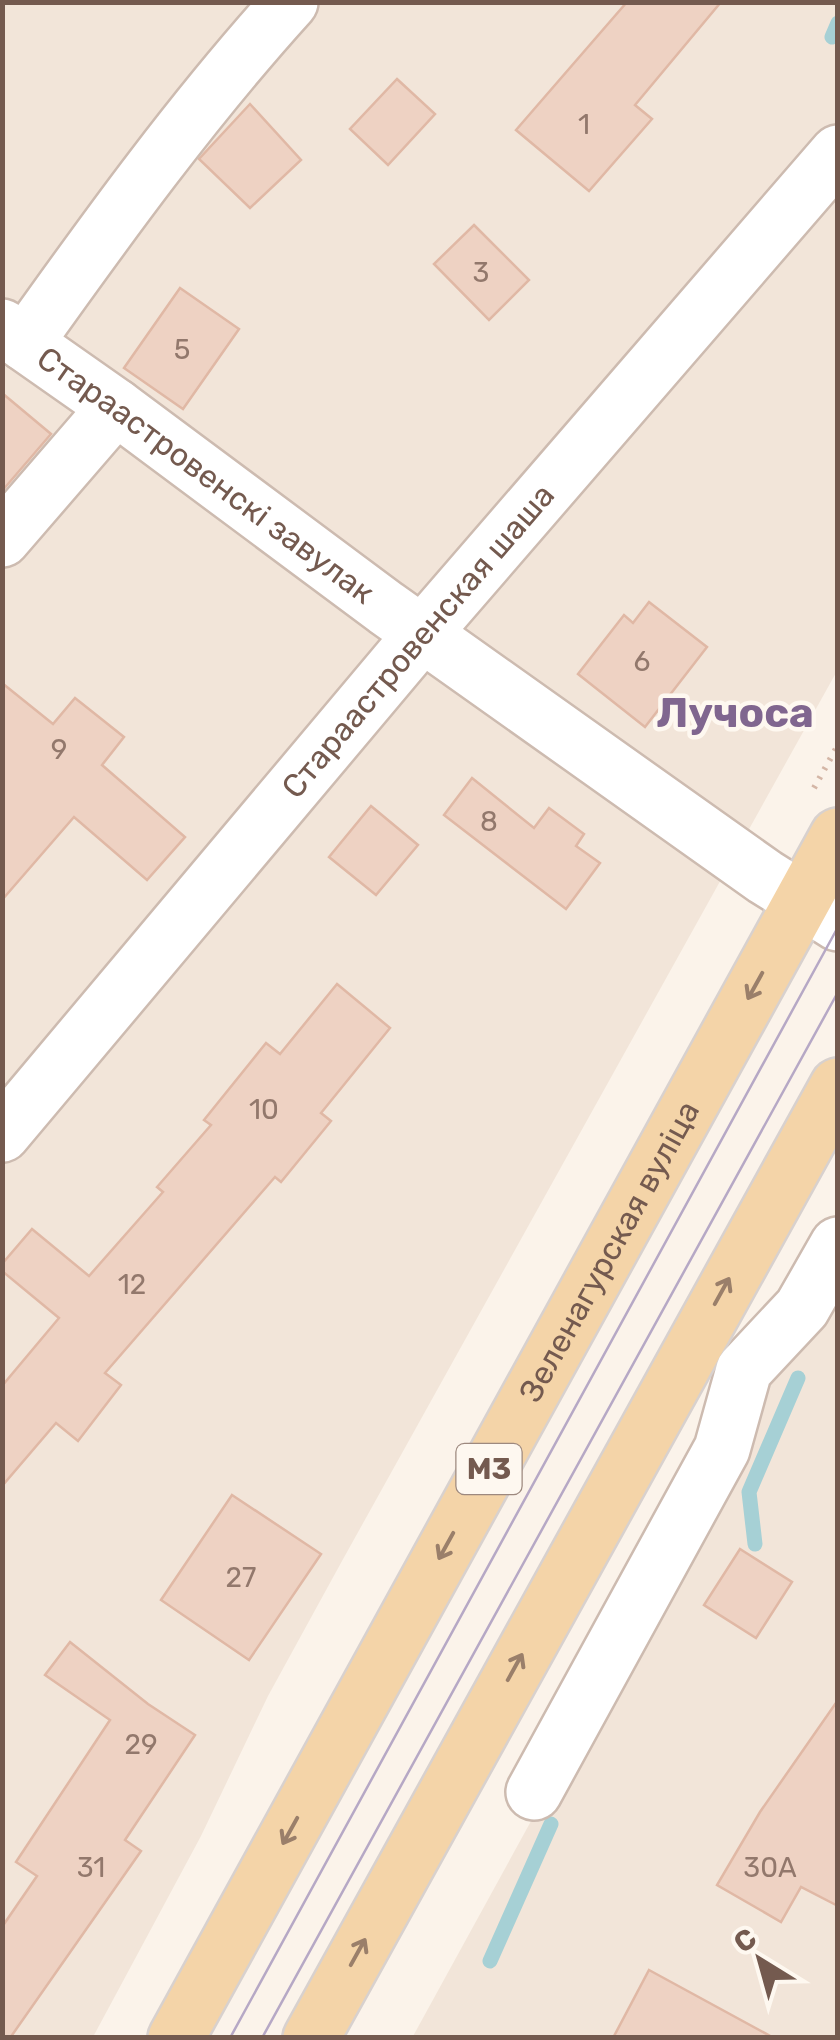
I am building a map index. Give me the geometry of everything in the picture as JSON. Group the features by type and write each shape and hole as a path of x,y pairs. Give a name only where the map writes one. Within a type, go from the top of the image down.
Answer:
{"main road":[{"name":"Зеленагурская вуліца","path":"176,2038 820,912 838,836"},
{"path":"311,2038 838,1086"}],"street":[{"path":"14,335 118,212 226,72 290,2"},
{"name":"Стараастровенская шаша","path":"2,1134 423,633 838,154"},
{"name":"Стараастровенскі завулак","path":"14,335 423,633 820,912"},
{"path":"2,539 116,406"},
{"path":"534,1792 722,1449 744,1370 802,1308 838,1245"},
{"path":"691,1346 744,1370"}],"shaded area":[{"path":"3,3 837,3 837,671 268,1696 201,1836 93,2037 3,2038"},
{"path":"837,1257 837,2037 412,2038 788,1353"}],"building":[{"path":"627,2 721,2 635,105 652,119 589,191 516,130"},
{"path":"397,79 435,114 388,165 350,129"},
{"path":"250,104 301,160 250,208 199,159"},
{"path":"474,225 529,280 489,320 434,264"},
{"path":"180,288 239,329 183,409 124,368"},
{"path":"2,393 51,434 2,491"},
{"path":"649,602 707,647 645,727 578,674 624,615 633,623"},
{"path":"2,683 53,724 75,698 124,737 102,765 185,837 147,880 74,817 2,900"},
{"path":"472,778 534,828 549,808 584,834 576,846 600,863 566,909 444,815"},
{"path":"371,806 418,845 376,895 329,857"},
{"path":"337,984 390,1028 321,1113 331,1121 281,1182 275,1177 105,1373 121,1385 78,1441 56,1423 2,1486 2,1386 59,1318 2,1271 2,1264 32,1229 89,1276 163,1192 157,1187 211,1125 204,1120 266,1043 280,1054"},
{"path":"232,1495 321,1554 249,1660 161,1600"},
{"path":"740,1549 792,1582 756,1638 704,1605"},
{"path":"70,1642 148,1704 195,1735 125,1840 141,1851 10,2038 2,2038 2,1927 37,1876 16,1862 110,1720 45,1675"},
{"path":"838,1700 838,1906 801,1887 781,1922 717,1885 760,1812"},
{"path":"649,1970 774,2038 613,2038"}],"waterway":[{"path":"832,37 838,23"},
{"path":"755,1544 749,1492 798,1378"},
{"path":"490,1961 551,1824"}],"tram line":[{"path":"230,2038 838,927"},
{"path":"262,2038 838,992"}],"district":[{"name":"Лучоса","path":"735,713"}]}
